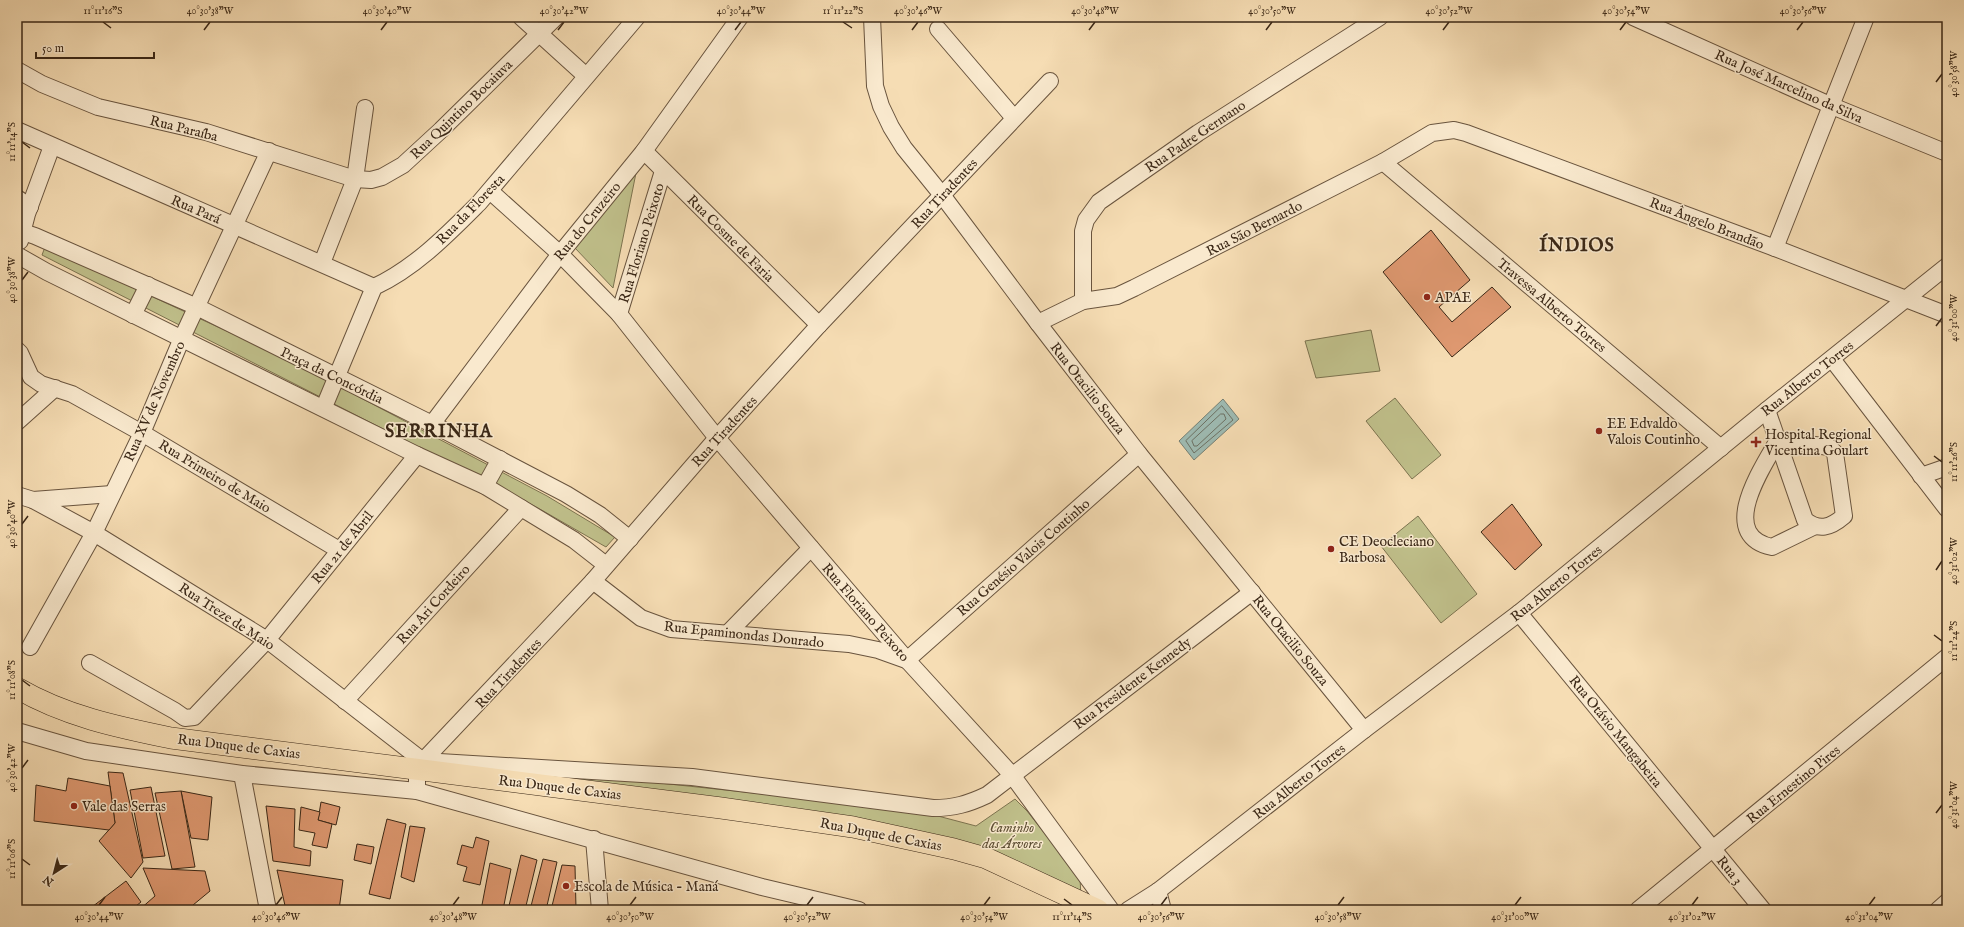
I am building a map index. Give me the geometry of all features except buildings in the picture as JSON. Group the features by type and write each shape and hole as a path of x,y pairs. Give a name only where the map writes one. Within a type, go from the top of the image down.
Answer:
{"main road":[{"name":"Rua Duque de Caxias","path":"17,688 59,709 96,722 171,738 420,764 853,827 954,849 986,858 1098,910"}],"street":[{"path":"521,17 586,76"},
{"name":"Rua Quintino Bocaiuva","path":"355,179 371,180 382,177 403,165 441,130 556,17"},
{"name":"Rua da Floresta","path":"374,287 387,281 422,256 453,229 490,192 637,17"},
{"name":"Rua do Cruzeiro","path":"432,424 560,254 644,150 740,17"},
{"name":"Rua Otacilio Souza","path":"872,17 875,86 881,106 891,127 904,148 942,195 1139,454 1364,730"},
{"name":"Rua Padre Germano","path":"1082,301 1083,231 1086,220 1099,202 1198,133 1380,17"},
{"name":"Rua José Marcelino da Silva","path":"1633,17 1832,106 1947,153"},
{"path":"1775,248 1866,17"},
{"path":"938,29 1014,118"},
{"name":"Rua Paraíba","path":"17,70 42,84 98,107 206,132 355,179"},
{"name":"Rua Tiradentes","path":"420,764 594,581 606,565 717,438 819,325 1050,80"},
{"path":"322,263 355,179 365,108"},
{"name":"Rua Pará","path":"17,130 374,287"},
{"name":"Rua São Bernardo","path":"1038,323 1082,301 1117,296 1134,288 1383,162 1432,133 1454,130 1466,133"},
{"name":"Rua Ângelo Brandão","path":"1466,133 1775,248 1947,315"},
{"path":"17,250 23,203 52,146"},
{"name":"Rua Cosme de Faria","path":"644,150 663,171 819,325"},
{"name":"Rua XV de Novembro","path":"30,647 94,533 142,433 182,338 233,225 269,151"},
{"name":"Travessa Alberto Torres","path":"1383,162 1721,448"},
{"name":"Rua Floriano Peixoto","path":"619,314 663,171"},
{"name":"Rua Floriano Peixoto","path":"490,192 560,254 619,314 717,438 907,660 1012,774 1111,910"},
{"name":"Praça da Concórdia","path":"20,232 36,236 197,307 432,424 566,494 600,515 630,539"},
{"path":"17,255 47,272 324,407 417,455 486,486 574,540 606,565"},
{"name":"Rua Alberto Torres","path":"1128,910 1158,891 1364,730 1519,613 1767,410 1947,266"},
{"path":"133,315 148,285"},
{"path":"324,407 374,287"},
{"name":"Rua Primeiro de Maio","path":"17,350 32,377 41,384 72,394 142,433 339,550"},
{"path":"1832,359 1947,509"},
{"path":"17,422 55,388"},
{"path":"1767,410 1804,520 1814,527 1823,528 1837,522 1844,516 1835,453 1829,447 1778,440"},
{"path":"1778,440 1748,497 1744,516 1745,524 1754,538 1772,547 1814,527"},
{"name":"Rua Genésio Valois Coutinho","path":"907,660 1139,454"},
{"name":"Rua 21 de Abril","path":"267,640 417,455"},
{"path":"486,486 500,459"},
{"path":"1921,476 1947,467"},
{"path":"34,500 112,494"},
{"name":"Rua Treze de Maio","path":"17,495 34,500 94,533 267,640 345,701 420,764"},
{"name":"Rua Ari Cordeiro","path":"345,701 521,508"},
{"path":"728,633 811,548"},
{"name":"Rua Epaminondas Dourado","path":"594,581 630,611 655,624 671,629 849,644 878,650 907,660"},
{"name":"Rua Presidente Kennedy","path":"1012,774 1252,592"},
{"name":"Rua Otávio Mangabeira","path":"1519,613 1713,849"},
{"name":"Rua Duque de Caxias","path":"90,663 189,719 205,708 267,640"},
{"name":"Rua Ernestino Pires","path":"1638,910 1947,658"},
{"name":"Rua Duque de Caxias","path":"17,731 86,751 242,774 417,791 594,839 762,887 859,910"},
{"path":"417,791 420,764"},
{"name":"Rua Duque de Caxias","path":"420,764 692,777 933,808 954,808 970,803 987,795 1012,774"},
{"path":"242,774 268,910"},
{"path":"594,839 600,910"},
{"name":"Rua 3","path":"1713,849 1763,910"},
{"path":"1158,891 1163,910"},
{"path":"1938,910 1947,902"}],"green space":[{"path":"637,168 613,288 575,248"},
{"path":"45,247 287,359 547,496 615,537 606,547 538,508 42,255"},
{"path":"1371,330 1380,371 1316,378 1305,341"},
{"path":"1395,398 1441,455 1412,479 1366,421"},
{"path":"1418,516 1477,594 1441,623 1381,546"},
{"name":"Caminho das Árvores","path":"456,758 555,772 915,810 976,826 1015,799 1027,811 1080,878 1081,897 979,850 613,792"}],"water":[{"path":"1223,399 1239,419 1194,460 1179,441"}],"place":[{"name":"APAE","path":"1427,297"},
{"name":"EE Edvaldo Valois Coutinho","path":"1599,431"},
{"name":"Hospital Regional Vicentina Goulart","path":"1756,442"},
{"name":"CE Deocleciano Barbosa","path":"1331,549"},
{"name":"Vale das Serras","path":"74,806"},
{"name":"Escola de Música - Maná","path":"566,886"}],"district":[{"name":"ÍNDIOS","path":"1577,245"},
{"name":"SERRINHA","path":"439,431"}]}
